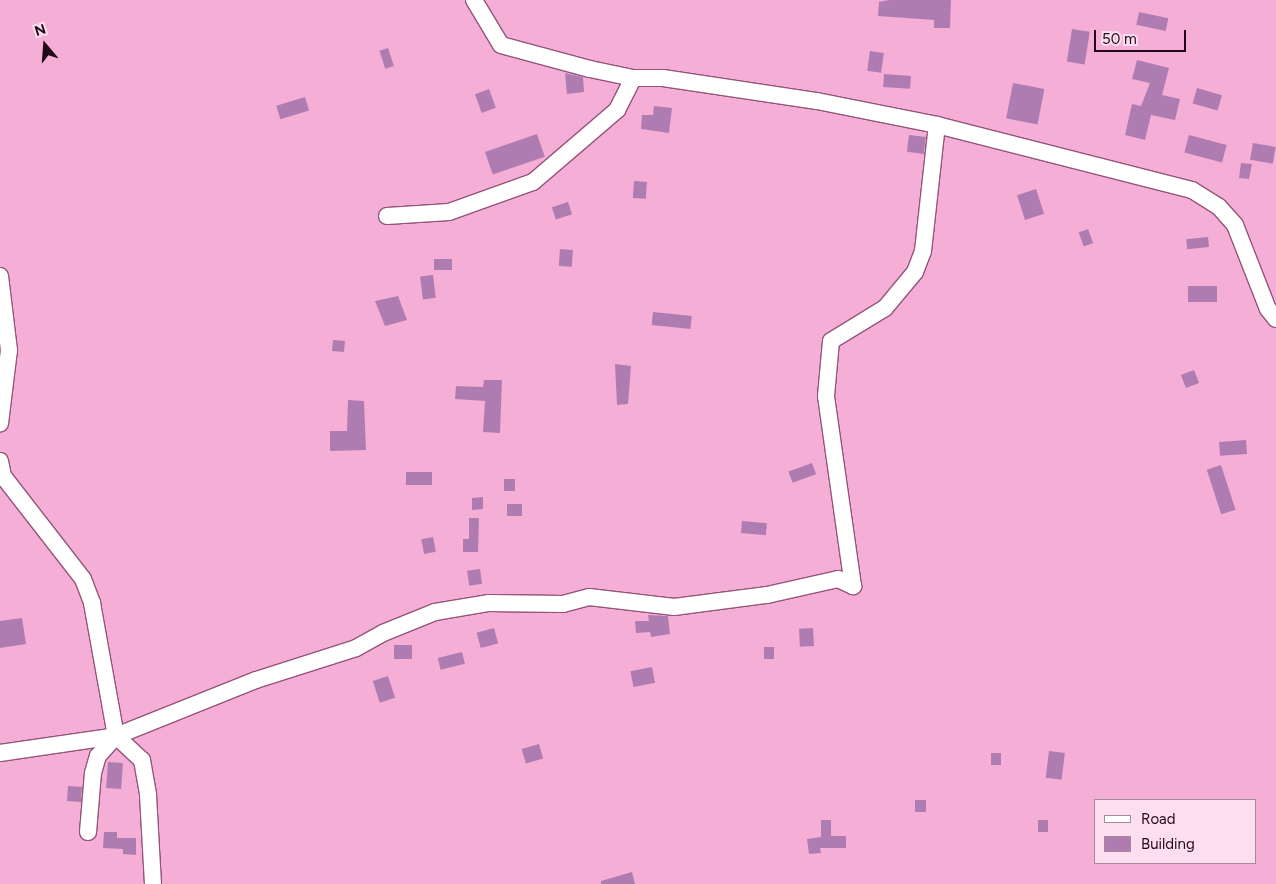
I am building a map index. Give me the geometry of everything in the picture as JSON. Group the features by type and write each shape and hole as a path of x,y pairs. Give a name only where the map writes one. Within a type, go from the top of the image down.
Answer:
{"street":[{"path":"474,0 501,45 633,78 663,78 817,101 936,125 1192,190 1219,207 1235,224 1268,309 1276,319"},
{"path":"387,216 450,212 533,182 617,110 633,78"},
{"path":"0,754 116,736 256,680 356,648 383,633 435,612 489,603 562,604 589,597 674,607 767,595 838,579 853,586 853,563 826,396 831,340 885,308 915,272 924,251 936,125"},
{"path":"0,276 9,350 0,423"},
{"path":"0,461 3,476 83,579 96,622 116,736 142,760 153,884"},
{"path":"88,832 93,773 98,756 116,736"}],"building":[{"path":"889,0 951,0 950,28 934,28 934,20 878,16 879,2"},
{"path":"1139,12 1168,18 1166,31 1136,25"},
{"path":"1072,29 1090,32 1085,64 1067,62"},
{"path":"388,48 394,66 385,69 379,51"},
{"path":"870,51 884,53 881,73 867,71"},
{"path":"1137,60 1169,68 1162,95 1180,99 1175,120 1151,115 1145,140 1125,135 1132,104 1141,106 1150,83 1132,79"},
{"path":"565,73 583,77 584,92 567,94"},
{"path":"884,74 911,76 910,89 883,87"},
{"path":"1013,83 1044,89 1038,124 1006,118"},
{"path":"1197,88 1222,95 1218,111 1193,103"},
{"path":"489,89 496,108 482,113 475,94"},
{"path":"305,97 309,110 280,119 276,106"},
{"path":"654,106 672,108 669,133 641,129 642,115 653,115"},
{"path":"537,134 545,157 493,175 485,152"},
{"path":"909,135 926,137 924,154 907,152"},
{"path":"1189,135 1227,145 1222,162 1184,152"},
{"path":"1253,143 1276,147 1273,164 1250,160"},
{"path":"1241,163 1252,164 1249,179 1239,178"},
{"path":"634,181 647,182 646,199 633,198"},
{"path":"1036,189 1044,214 1025,220 1017,195"},
{"path":"568,202 572,214 556,220 552,207"},
{"path":"1088,229 1093,243 1084,247 1079,232"},
{"path":"1208,237 1209,247 1187,249 1186,239"},
{"path":"560,249 573,250 572,267 559,266"},
{"path":"434,259 452,259 452,270 434,270"},
{"path":"433,275 436,298 423,299 420,277"},
{"path":"1188,286 1217,286 1217,302 1188,302"},
{"path":"398,296 407,320 385,326 375,301"},
{"path":"653,312 692,316 690,329 652,325"},
{"path":"333,340 345,341 344,352 332,351"},
{"path":"615,364 631,366 628,404 617,405"},
{"path":"1194,370 1199,383 1186,388 1181,375"},
{"path":"484,380 502,380 500,433 483,432 485,401 455,399 456,386 483,387"},
{"path":"348,400 364,401 366,450 330,451 330,431 347,431"},
{"path":"1246,440 1247,454 1220,456 1219,442"},
{"path":"812,463 816,474 793,483 789,472"},
{"path":"1221,465 1236,510 1221,514 1207,470"},
{"path":"406,472 432,472 432,485 406,485"},
{"path":"504,479 515,479 515,491 504,491"},
{"path":"483,497 483,509 472,510 472,498"},
{"path":"507,504 522,504 522,516 507,516"},
{"path":"469,518 479,518 478,552 463,552 463,539 469,539"},
{"path":"742,521 767,523 766,535 741,533"},
{"path":"433,537 436,552 424,554 421,539"},
{"path":"480,569 482,584 469,586 467,571"},
{"path":"648,615 668,616 670,634 651,637 650,632 636,633 635,621 649,621"},
{"path":"22,618 26,644 0,648 0,621"},
{"path":"494,628 498,643 481,648 477,633"},
{"path":"813,628 814,646 800,647 799,629"},
{"path":"394,645 412,645 412,659 394,659"},
{"path":"764,647 774,647 774,659 764,659"},
{"path":"462,652 465,664 441,670 438,658"},
{"path":"652,667 655,683 633,687 630,671"},
{"path":"388,676 395,698 380,703 373,681"},
{"path":"539,744 543,758 526,763 522,749"},
{"path":"1049,751 1065,753 1062,780 1046,778"},
{"path":"991,753 1001,753 1001,765 991,765"},
{"path":"108,762 123,763 121,789 106,788"},
{"path":"68,786 82,787 81,802 67,801"},
{"path":"915,800 926,800 926,812 915,812"},
{"path":"821,820 831,820 831,836 846,836 846,848 820,848 821,853 809,854 807,839 821,837"},
{"path":"1038,820 1048,820 1048,832 1038,832"},
{"path":"104,832 117,832 117,838 136,838 136,855 123,854 123,849 103,848"},
{"path":"632,872 635,884 601,884 601,881"}]}
